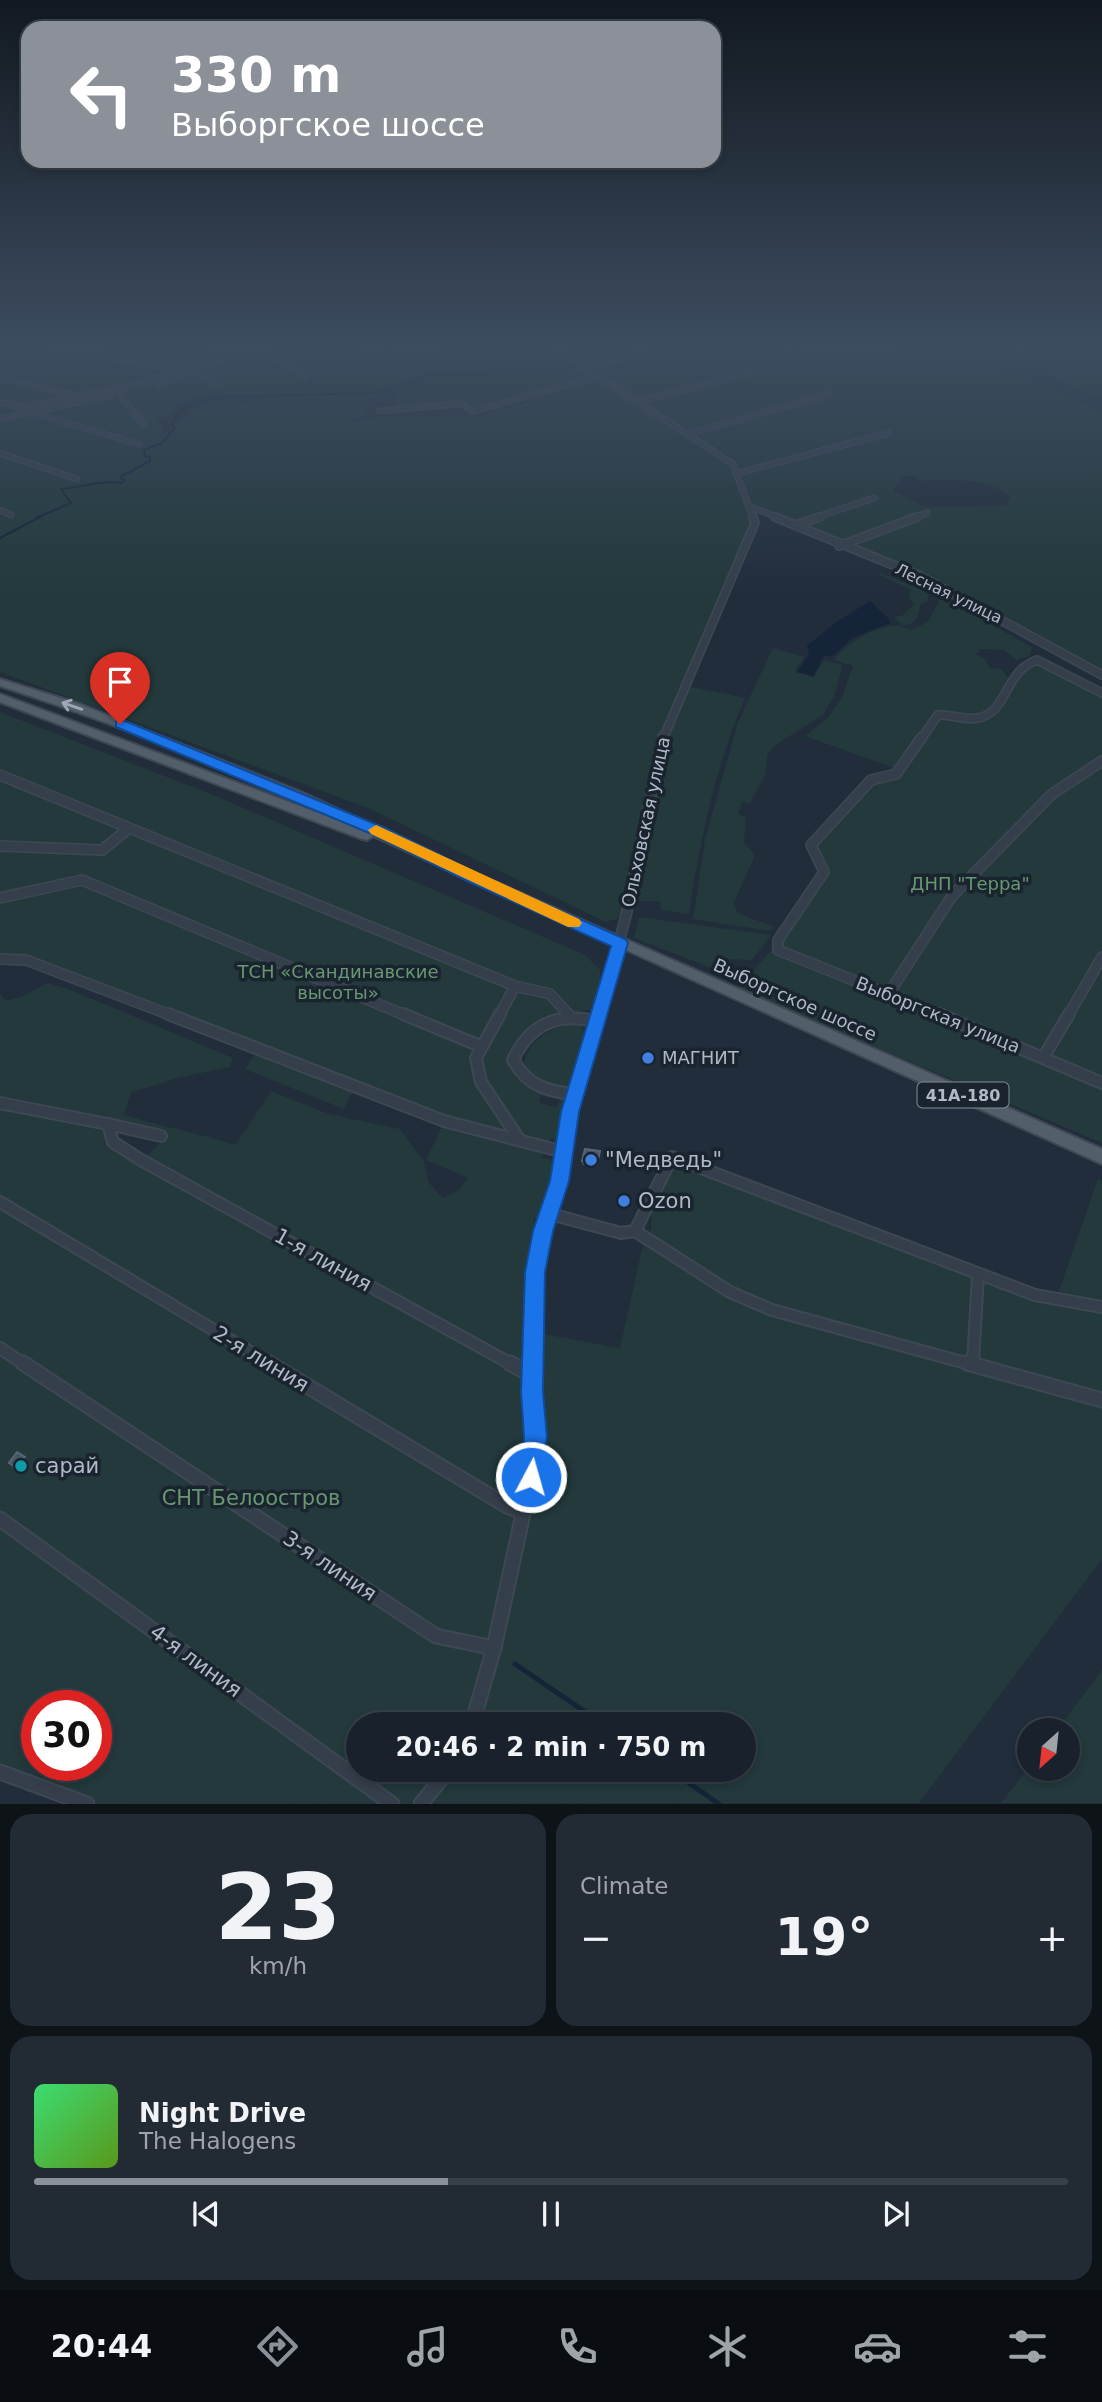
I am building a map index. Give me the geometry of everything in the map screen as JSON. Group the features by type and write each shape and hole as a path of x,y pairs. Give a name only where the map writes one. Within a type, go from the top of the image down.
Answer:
{"main road":[{"name":"Выборгское шоссе","path":"0,682 152,736 296,795 472,877 1102,1157"},
{"name":"Выборгское шоссе","path":"0,698 472,877"}],"street":[{"path":"83,427 139,444"},
{"path":"677,427 723,456 738,473 751,507"},
{"path":"688,434 712,427"},
{"path":"738,473 889,433"},
{"path":"0,453 77,479"},
{"path":"795,525 874,498"},
{"name":"Лесная улица","path":"751,507 839,546 918,575 1102,675"},
{"name":"Ольховская улица","path":"475,1712 494,1648 523,1512 535,1437 535,1272 543,1231 550,1214 575,1094 620,943 665,729 709,635 731,575 750,537 755,523 751,507"},
{"path":"0,510 11,515"},
{"path":"839,546 927,513"},
{"path":"1039,659 1102,693"},
{"name":"Выборгская улица","path":"1039,659 1028,661 1016,669 989,715 978,719 938,715 896,774 872,780 841,816 820,833 811,845 824,872 778,940 778,950 889,993 1102,1083"},
{"path":"889,993 952,897 1052,794 1102,761"},
{"path":"0,775 515,986 550,994 569,1015"},
{"path":"0,846 102,850 128,829"},
{"path":"0,898 82,880 480,1046"},
{"path":"1043,1058 1102,957"},
{"path":"0,959 26,960 55,970 444,1121 488,1135 519,1139 564,1152"},
{"path":"515,986 480,1046 476,1058 481,1082 519,1139"},
{"path":"575,1094 558,1094 532,1085 520,1074 513,1060 527,1034 548,1020 569,1015 595,1021"},
{"path":"0,1103 161,1136"},
{"name":"1-я линия","path":"108,1124 113,1142 533,1376"},
{"path":"635,1231 672,1157 1035,1295 1102,1307"},
{"name":"2-я линия","path":"0,1202 507,1506 523,1512"},
{"path":"550,1214 621,1233 635,1231 730,1292 772,1310 1102,1400"},
{"path":"974,1363 978,1275"},
{"name":"3-я линия","path":"0,1348 436,1636 494,1648"},
{"name":"4-я линия","path":"0,1520 392,1804"},
{"path":"0,1772 77,1802"},
{"path":"421,1804 439,1782"}],"green space":[{"path":"0,427 161,427 165,434 171,427 1102,427 1102,675 918,575 772,516 753,513 755,522 686,686 745,698 725,750 710,804 689,914 662,910 659,901 630,901 626,916 606,922 368,808 0,672","holes":["904,476 916,476 919,481 979,482 1001,490 1010,497 1007,506 924,507 893,491"]},
{"path":"882,573 928,593 928,601 921,604 916,619 910,624 902,625 894,617 903,615 915,603 909,599 911,590 878,574"},
{"name":"ДНП \"Терра\"","path":"941,597 1032,647 1030,656 1017,660 1004,650 980,649 976,655 983,657 990,668 1001,669 1009,678 1028,661 1039,659 1102,693 1102,1143 737,988 778,943 824,872 811,845 871,780 897,769 805,736 828,718 842,697 853,666 834,660 858,639 881,628 902,626 910,630 928,622"},
{"path":"773,648 804,657 795,672 814,677 824,660 843,665 834,696 823,715 775,745 767,755 766,773 750,803 742,802 738,814 746,817 744,843 753,852 754,858 733,904 739,914 773,926 770,931 693,919 705,840 738,722"},
{"path":"0,712 216,796 585,955 600,970 600,997 592,1010 553,1016 531,1027 515,1046 510,1059 542,1090 539,1102 556,1108 562,1095 568,1098 560,1142 551,1138 541,1158 555,1160 555,1168 543,1212 540,1219 534,1218 534,1227 541,1228 532,1332 620,1348 642,1249 651,1230 652,1194 672,1157 1056,1299 1098,1179 1102,1181 1102,1559 919,1803 74,1804 0,1772 0,994 6,1001 24,996 47,983 66,988 233,1058 230,1067 177,1078 131,1093 124,1115 235,1145 271,1091 329,1114 400,1129 424,1162 429,1183 443,1198 459,1190 468,1178 426,1160 444,1122 355,1087 344,1109 245,1069 257,1051 55,970 0,959","holes":["107,1124 167,1137 142,1160 114,1142"]},
{"path":"639,917 771,935 752,960 723,959 722,972 634,938"},
{"path":"580,1023 584,1032 570,1089 561,1091 522,1072 528,1051 541,1037 559,1027"},
{"path":"1102,1670 1102,1803 1001,1803 1017,1782 1080,1782 1080,1718 1066,1718"}],"water":[{"path":"870,601 890,623 852,638 834,655 824,656 813,676 797,672 809,654 807,646 835,623"}],"building":[{"name":"\"Медведь\"","path":"585,1149 600,1151 597,1164 582,1161"},
{"path":"17,1452 25,1457 16,1467 9,1463"}],"waterway":[{"path":"36,518 71,503 61,489 99,483 122,483 124,480 120,477 150,461 150,456 145,457 144,450 162,443 175,427"},
{"path":"0,538 40,517"},
{"path":"515,1664 585,1712"},
{"path":"688,1782 719,1804"}],"slow traffic":[{"path":"376,830 574,923"}],"place":[{"name":"МАГНИТ","path":"648,1058"},
{"name":"\"Медведь\"","path":"591,1160"},
{"name":"Ozon","path":"624,1201"},
{"name":"сарай","path":"21,1466"}],"route":[{"path":"120,724 380,832 472,877 620,943 570,1112 559,1181 543,1231 535,1272 532,1392 535,1437 531,1477"}],"park label":[{"name":"ТСН «Скандинавские высоты»","path":"338,982"},
{"name":"СНТ Белоостров","path":"251,1498"}]}
